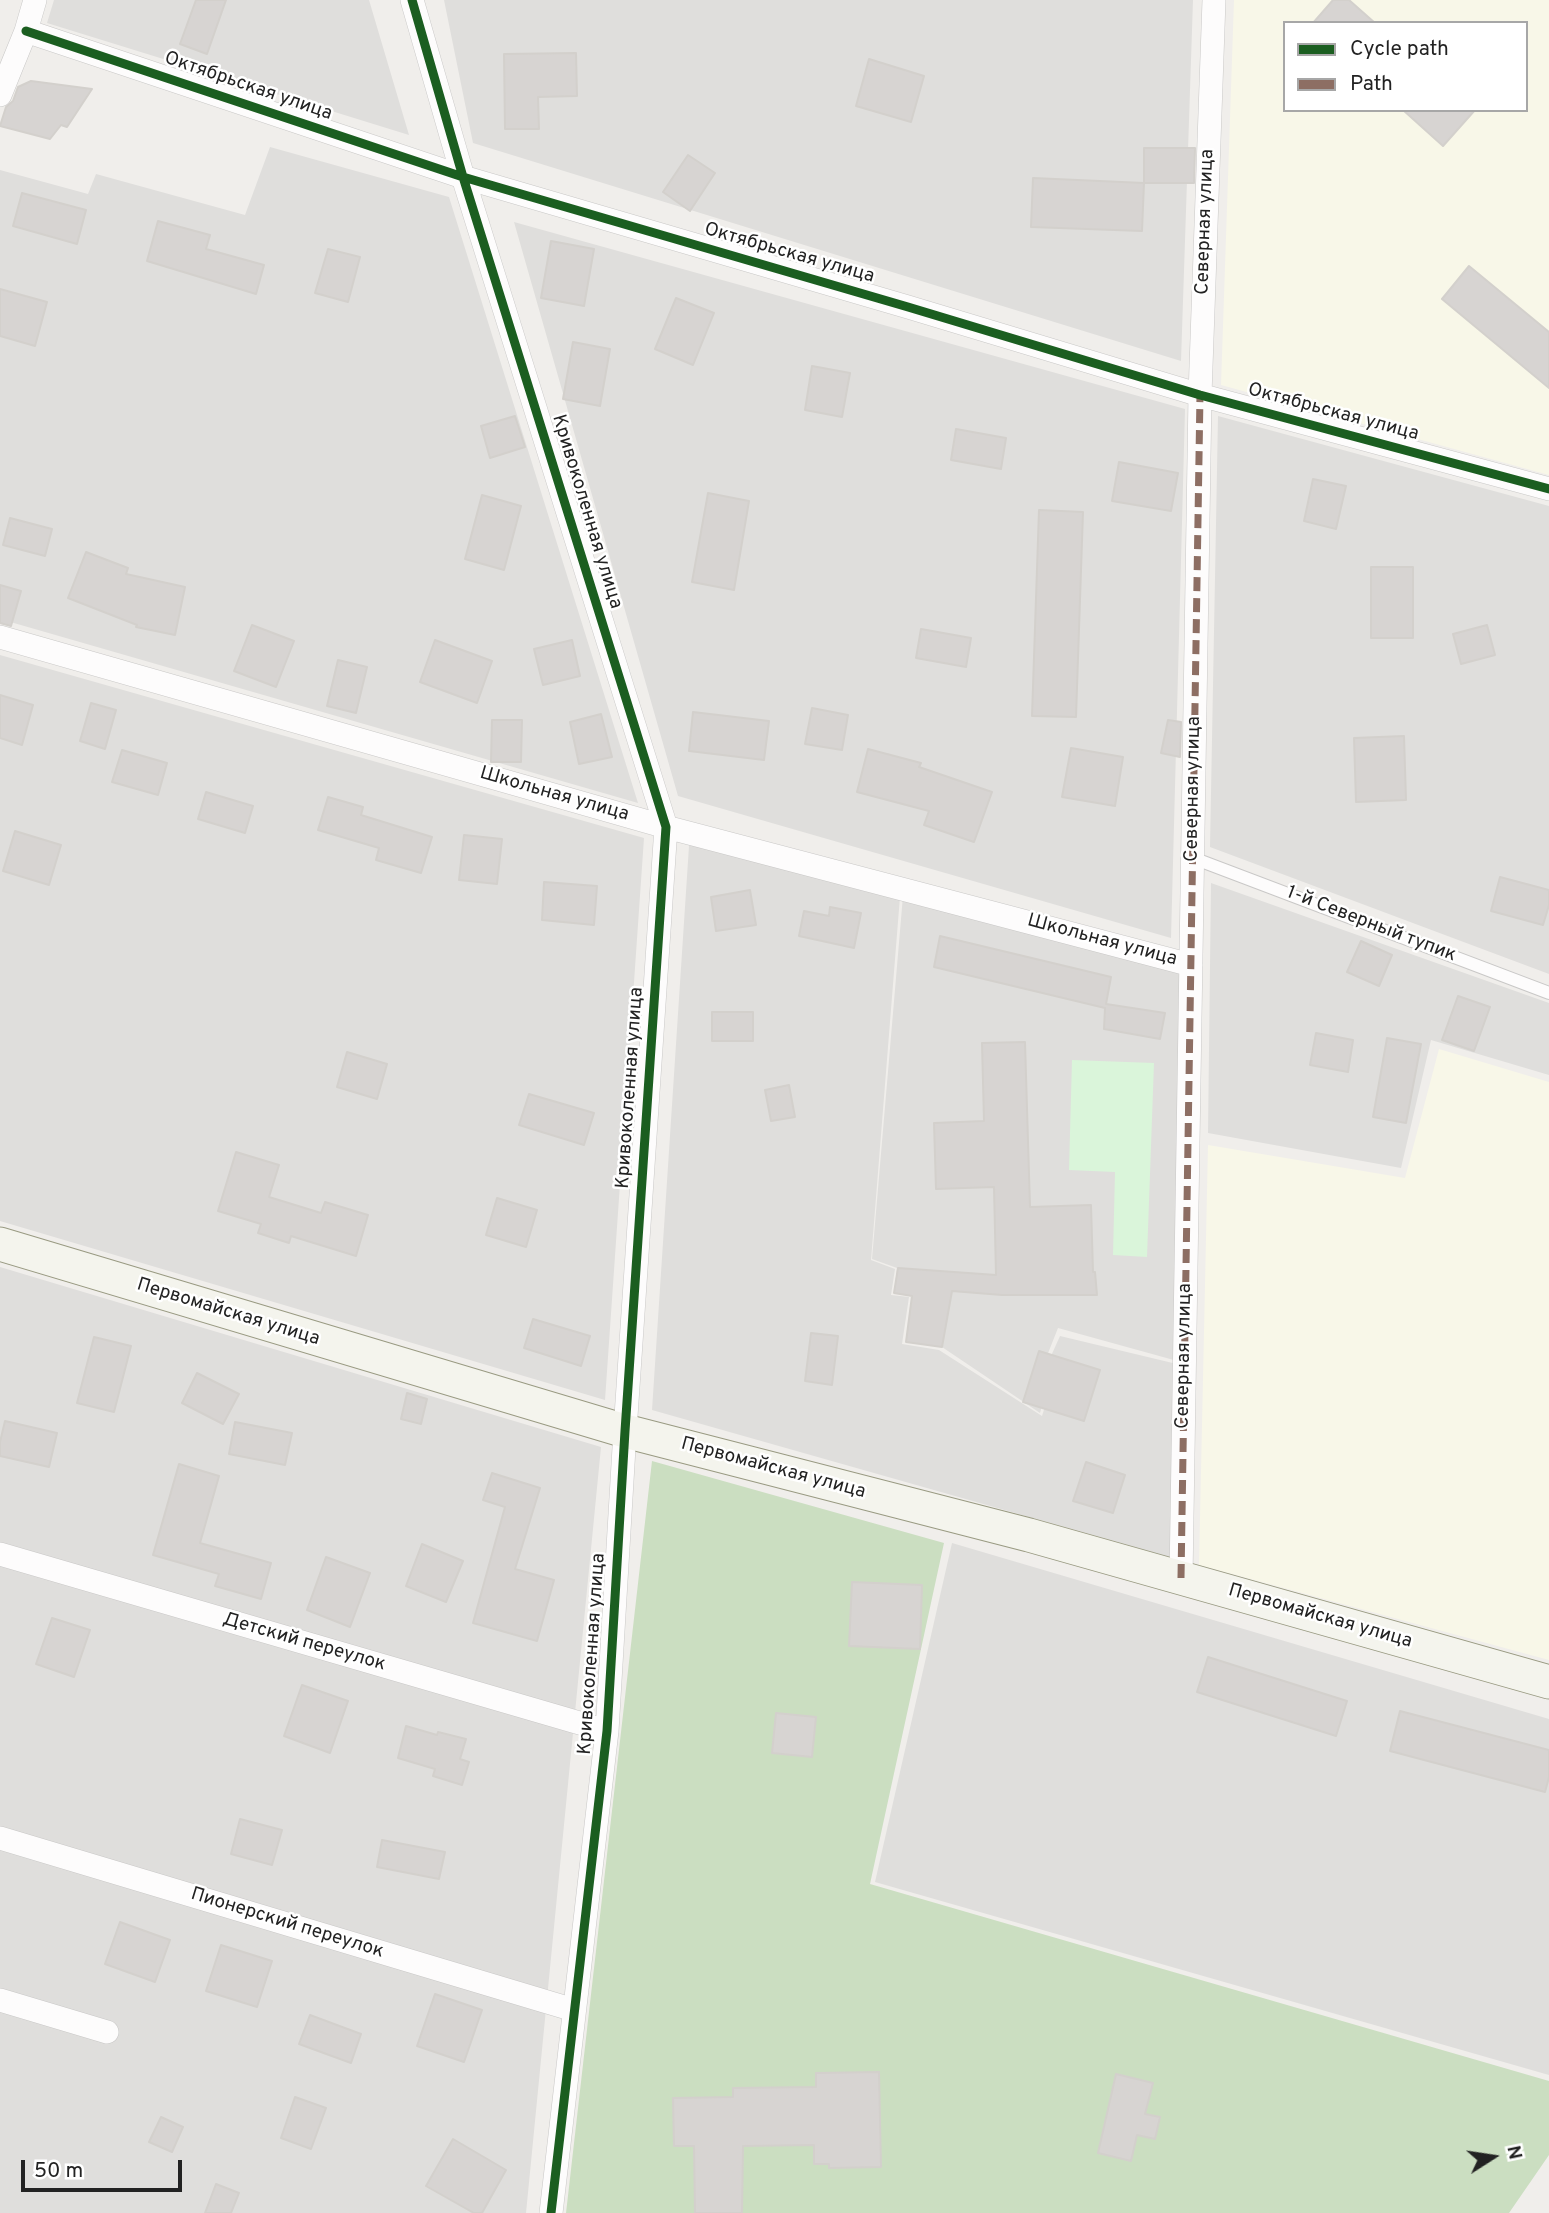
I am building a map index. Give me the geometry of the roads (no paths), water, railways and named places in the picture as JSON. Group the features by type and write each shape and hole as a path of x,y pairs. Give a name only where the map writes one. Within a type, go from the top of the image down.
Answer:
{"main road":[{"name":"Первомайская улица","path":"0,1244 625,1431 1029,1535 1549,1682"}],"street":[{"path":"0,95 26,31 35,0"},
{"name":"Кривоколенная улица","path":"412,0 463,177 666,827 607,1731 551,2213"},
{"name":"Северная улица","path":"1181,1578 1200,395 1214,0"},
{"name":"Октябрьская улица","path":"26,31 463,177 1200,395 1549,489"},
{"name":"Школьная улица","path":"0,637 666,827 1191,965"},
{"name":"Детский переулок","path":"0,1555 607,1731"},
{"name":"Пионерский переулок","path":"0,1838 574,2010"},
{"path":"0,2000 107,2032"}],"lane":[{"name":"1-й Северный тупик","path":"1193,858 1549,993"}]}
